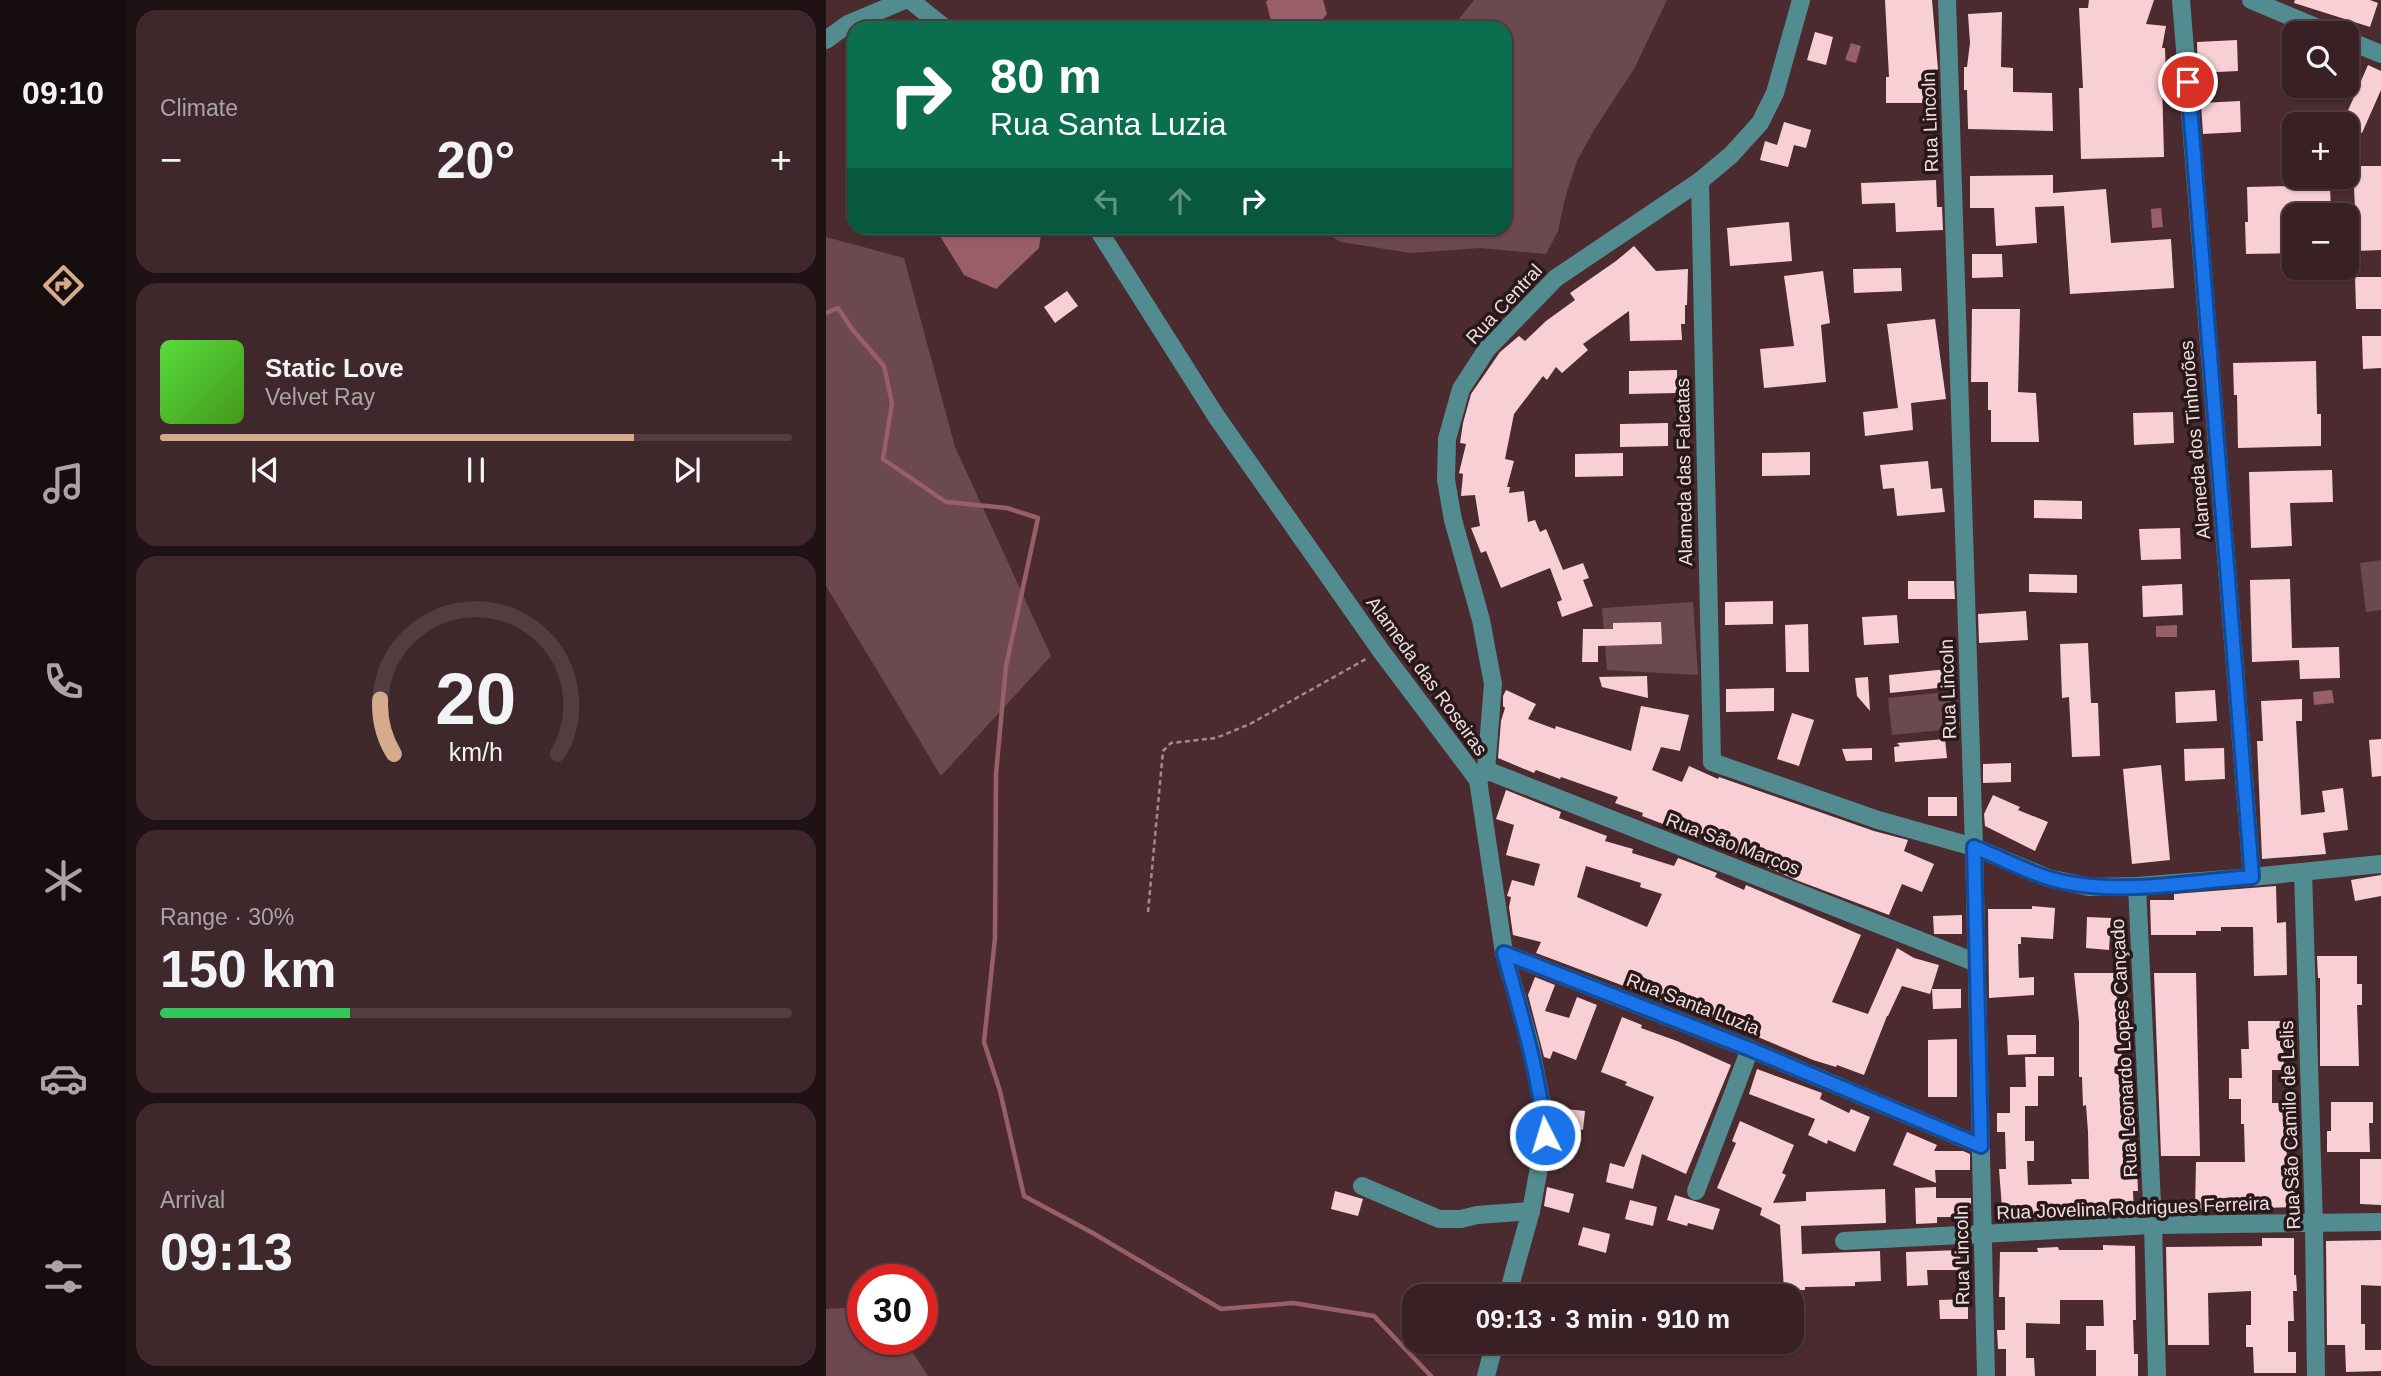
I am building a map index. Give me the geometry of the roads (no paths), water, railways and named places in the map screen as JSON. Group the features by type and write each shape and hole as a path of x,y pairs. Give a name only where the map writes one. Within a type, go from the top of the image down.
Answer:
{"street":[{"path":"855,21 905,0"},
{"path":"910,0 937,21"},
{"name":"Rua Central","path":"1482,775 1493,684 1481,620 1453,520 1446,480 1447,439 1461,390 1487,349 1556,278 1700,181 1731,155 1760,123 1775,93 1801,0"},
{"name":"Rua Lincoln","path":"1947,0 1974,847 1986,1376"},
{"name":"Alameda dos Tinhorões","path":"2181,0 2252,877"},
{"path":"2251,0 2301,21"},
{"path":"826,40 847,25"},
{"path":"2359,45 2381,54"},
{"name":"Alameda das Falcatas","path":"1700,181 1712,762 1878,820 1974,847"},
{"name":"Alameda das Roseiras","path":"1101,235 1216,416 1381,651 1482,775 1504,953 1530,1044 1545,1135 1531,1211 1511,1284"},
{"name":"Rua São Marcos","path":"1482,775 1977,963"},
{"path":"1974,847 2048,878 2090,887 2252,877 2381,864"},
{"name":"Rua São Camilo de Lelis","path":"2303,872 2316,1376"},
{"name":"Rua Leonardo Lopes Cançado","path":"2137,886 2153,1225 2157,1376"},
{"name":"Rua Santa Luzia","path":"1504,953 1750,1049 1981,1146"},
{"path":"1696,1191 1750,1049"},
{"path":"1362,1186 1439,1219 1531,1211"},
{"name":"Rua Jovelina Rodrigues Ferreira","path":"1844,1241 2153,1225 2381,1223"},
{"path":"1486,1376 1492,1354"}],"waterway":[{"path":"826,313 838,308 884,366 892,403 883,459 946,502 1007,508 1038,518 1006,666 996,774 995,938 984,1042 1000,1091 1024,1196 1091,1232 1221,1309 1293,1303 1374,1316 1431,1376"}]}
